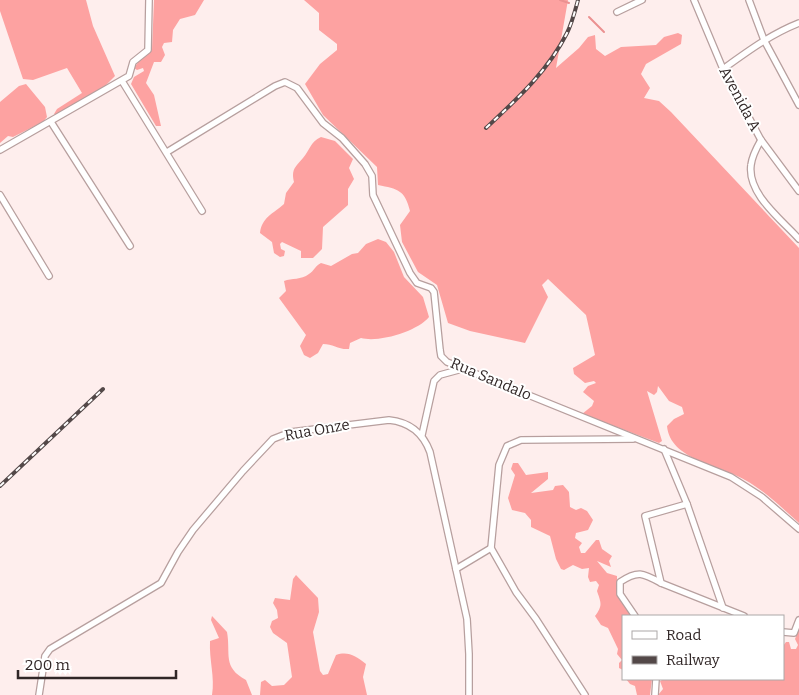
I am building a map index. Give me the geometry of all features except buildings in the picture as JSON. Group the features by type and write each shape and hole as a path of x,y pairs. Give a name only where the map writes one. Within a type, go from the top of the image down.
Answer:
{"street":[{"path":"0,150 122,81 131,73 133,62 148,50 149,0"},
{"path":"617,12 642,0"},
{"name":"Avenida A","path":"694,0 723,69 761,140 799,191"},
{"path":"749,0 764,40 799,105"},
{"path":"723,69 782,29 799,23"},
{"path":"122,81 202,211"},
{"name":"Rua Sandalo","path":"167,152 275,86 285,82 293,85 324,123 350,146 370,172 373,195 410,273 417,283 432,288 434,292 442,356 462,369 664,448 745,485 799,529"},
{"path":"51,122 130,246"},
{"path":"761,140 751,165 751,177 755,188 799,239"},
{"path":"0,195 49,276"},
{"path":"462,369 440,375 434,381 422,436 430,452 466,619 469,654 468,695"},
{"name":"Rua Onze","path":"39,695 45,656 50,649 161,583 193,530 273,439 291,432 390,420 400,421 422,436"},
{"path":"585,695 536,619 516,592 491,548 499,465 508,446 520,440 638,439"},
{"path":"664,448 687,504 723,608"},
{"path":"661,582 645,516 687,504"},
{"path":"456,569 491,548"},
{"path":"634,615 620,594 620,582 629,576 644,573 661,582 741,615"},
{"path":"784,632 794,632 799,620"},
{"path":"655,695 656,680"}],"shaded area":[{"path":"0,0 86,0 93,26 115,76 104,87 57,115 54,114 57,109 82,93 67,68 33,80 23,79 0,11"},
{"path":"154,0 204,0 195,15 180,19 173,30 172,42 164,43 162,47 165,55 161,62 154,62 146,83 154,95 161,126 156,126 131,84 134,77 144,71 143,68 137,70 134,68 152,50"},
{"path":"304,0 568,0 556,68 579,48 588,37 595,35 596,49 605,56 621,47 656,45 664,37 678,33 682,35 681,44 646,64 641,74 650,88 644,98 659,101 671,112 799,248 799,523 752,484 698,460 677,447 670,437 667,426 674,419 684,414 682,407 669,401 658,386 657,392 654,395 647,391 662,441 659,443 582,414 592,406 594,401 583,392 588,386 596,383 594,381 585,383 574,374 573,368 595,355 586,315 548,279 542,285 548,297 525,343 470,331 448,323 437,285 418,272 402,242 400,225 410,211 406,199 396,189 378,185 377,167 323,115 305,84 320,64 337,50 337,44 319,30 319,13"},
{"path":"26,84 45,107 47,117 43,122 13,137 8,136 0,143 0,102 19,86"},
{"path":"321,137 335,141 353,159 349,168 354,179 348,189 348,205 323,227 322,249 313,258 301,258 301,251 282,242 280,244 281,249 285,251 284,256 280,257 274,253 272,242 260,233 261,228 269,216 284,204 286,193 294,182 294,169 312,144"},
{"path":"378,239 386,242 394,252 404,277 423,297 429,317 416,327 398,335 378,339 361,338 350,343 349,349 323,344 318,353 310,358 304,355 300,346 306,335 279,298 286,291 284,281 306,276 321,263 331,266 352,254 358,253 366,244"},
{"path":"513,463 518,463 526,475 548,472 548,479 531,493 553,490 555,486 563,485 569,492 570,507 576,510 581,508 587,511 593,520 588,530 576,533 575,538 582,543 579,547 581,553 585,553 596,540 599,540 602,549 612,556 609,561 611,567 597,561 607,573 617,576 617,590 630,615 622,615 622,660 617,654 618,649 608,628 601,625 595,616 600,606 597,591 599,585 596,581 590,582 588,577 589,568 582,569 573,565 564,570 561,569 556,559 550,536 531,527 531,520 525,513 512,510 508,498 515,475 511,469"},
{"path":"296,575 318,598 319,612 313,632 320,671 323,675 328,674 336,655 348,654 355,657 366,664 363,677 367,695 260,695 261,682 265,680 272,686 284,685 292,677 287,643 273,633 270,627 272,621 278,618 277,610 273,603 275,598 290,600 293,579"},
{"path":"212,616 227,632 230,665 238,675 246,680 252,695 212,695 210,641 219,638 211,620"},
{"path":"799,629 799,695 658,695 663,689 660,681 662,680 784,680 784,645 789,642 791,649 796,649 798,645 795,639"},
{"path":"622,660 622,670 619,668 619,663"},
{"path":"627,680 652,680 650,695 637,695 635,686"}],"waterway":[{"path":"560,0 569,3"},
{"path":"589,17 604,32"}],"railway":[{"path":"486,128 531,84 551,60 569,29 578,0"},
{"path":"0,486 103,389"}]}
